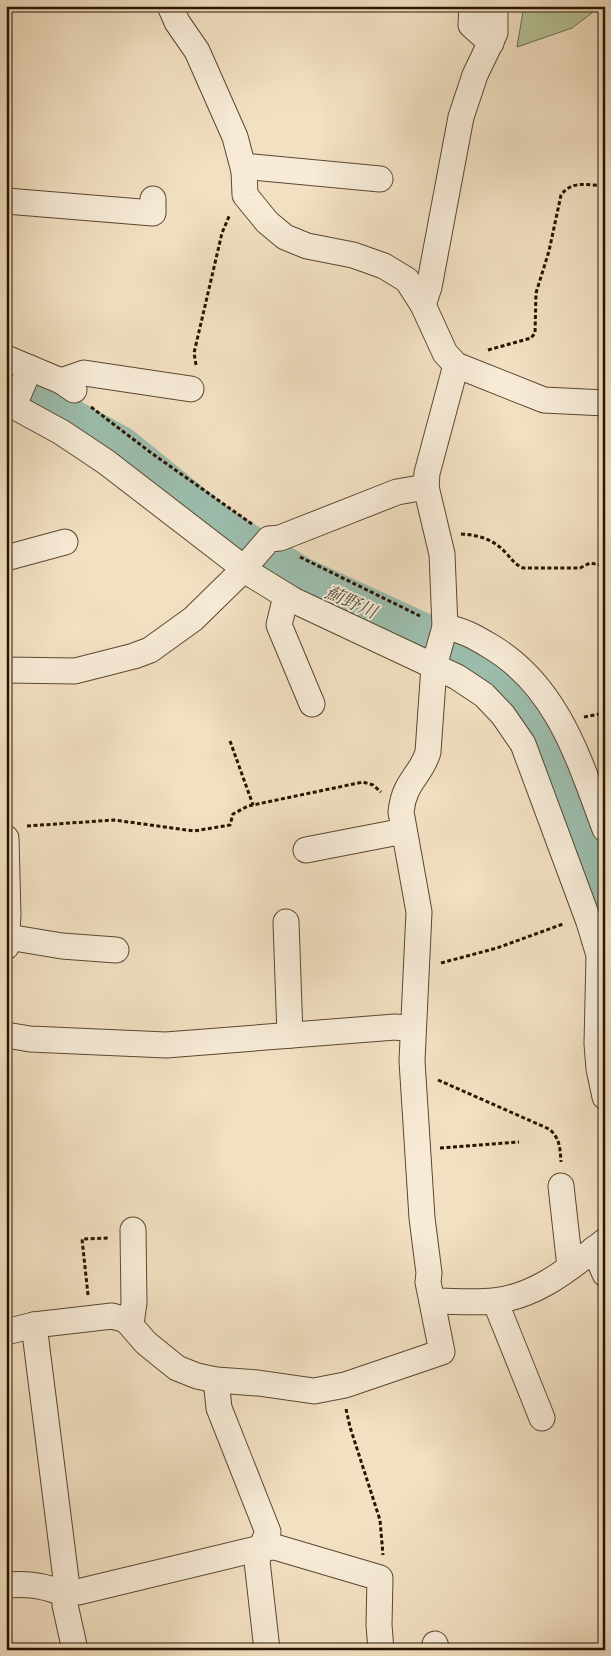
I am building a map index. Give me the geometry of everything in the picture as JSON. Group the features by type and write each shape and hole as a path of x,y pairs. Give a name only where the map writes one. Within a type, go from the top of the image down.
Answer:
{"street":[{"path":"170,6 177,22 197,51 235,137 245,183 266,222 285,237 307,246 354,255 384,266 408,280 423,305 445,353 456,365 472,373 544,400 605,403"},
{"path":"472,6 471,25 490,43"},
{"path":"423,305 429,287 461,117 475,75 495,33 494,6"},
{"path":"245,183 253,167 380,179"},
{"path":"6,201 153,213 153,199"},
{"path":"6,358 69,386 84,373 194,380"},
{"path":"6,1332 34,1325 112,1316 126,1320 131,1324 146,1343 177,1368 216,1380 258,1383 314,1391 345,1385 442,1352 428,1282 429,1273 417,1149 412,1069 419,912 404,831 402,800 409,783 425,762 428,752 434,666 446,628 442,554 426,487 428,472 456,365"},
{"path":"30,368 10,403 61,432 106,462 242,568 286,596 434,666 484,695 503,715 523,744 588,917 599,955 599,1069 605,1097"},
{"path":"6,670 75,671 150,650 193,619 226,587 269,539 280,538 397,492 426,487"},
{"path":"6,558 64,542"},
{"path":"286,596 279,625 312,704"},
{"path":"446,628 463,630 508,657 538,687 562,720 573,743 605,829"},
{"path":"306,850 404,831"},
{"path":"16,832 7,942 116,950"},
{"path":"286,922 290,1036"},
{"path":"6,1035 39,1040 166,1045 395,1027 413,1030"},
{"path":"561,1186 570,1267"},
{"path":"131,1324 134,1303 133,1234"},
{"path":"432,1301 495,1301 534,1289 550,1282 599,1245 605,1274"},
{"path":"495,1301 542,1418"},
{"path":"34,1325 65,1569 65,1605 75,1650"},
{"path":"216,1380 219,1408 268,1532 257,1561 267,1650"},
{"path":"6,1585 41,1586 66,1593 261,1548 275,1547 380,1578 379,1625 381,1650"}],"path":[{"path":"194,380 194,353 222,233 245,183"},
{"path":"456,365 474,355 517,340 531,338 535,332 536,292 549,251 561,195 574,184 605,186"},
{"path":"438,534 483,537 496,543 516,565 523,568 580,568 590,563 605,566"},
{"path":"230,741 253,805"},
{"path":"16,832 114,820 194,831 230,825 233,814 238,810 253,805 363,782 373,785 382,792 404,831"},
{"path":"416,970 497,948 553,927 588,917"},
{"path":"412,1069 549,1129 556,1134 560,1143 561,1186"},
{"path":"417,1149 519,1142"},
{"path":"92,1318 82,1239 133,1234"},
{"path":"345,1385 350,1427 380,1520 386,1571 380,1578"}],"green space":[{"path":"524,6 601,6 572,28 517,47"}],"waterway":[{"name":"薊野川","path":"6,388 36,402 120,448 216,526 299,578 425,636 473,661 511,690 548,742 605,891"}]}
